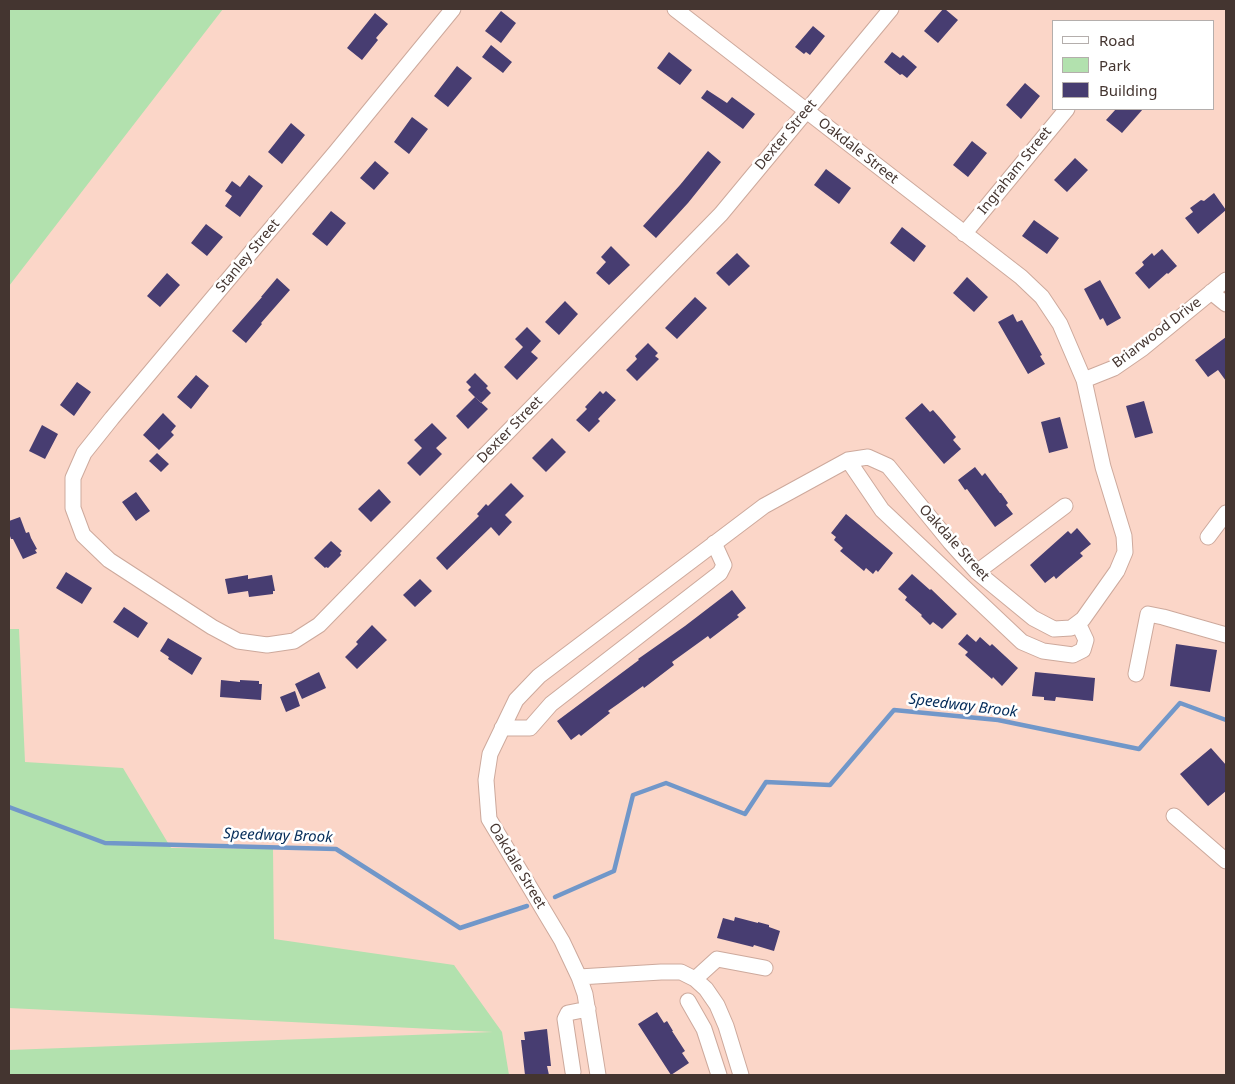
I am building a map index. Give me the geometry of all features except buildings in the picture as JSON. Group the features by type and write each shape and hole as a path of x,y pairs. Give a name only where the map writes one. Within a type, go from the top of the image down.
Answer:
{"street":[{"name":"Stanley Street","path":"76,514 73,508 74,478 84,453 453,9"},
{"name":"Oakdale Street","path":"598,1075 588,1009 579,976 562,941 489,819 486,780 490,754 516,700 538,676 764,506 848,460 868,457 888,466 977,572 1034,618 1054,629 1071,628 1083,619 1117,571 1125,552 1124,536 1103,466 1084,380 1060,324 1042,297 1021,278 807,110 675,9"},
{"name":"Dexter Street","path":"76,514 83,535 109,560 212,627 238,640 267,645 294,641 319,625 721,214 891,9"},
{"name":"Ingraham Street","path":"964,234 1066,110"},
{"name":"Briarwood Drive","path":"1084,380 1114,368 1143,348 1226,280"},
{"path":"1211,292 1226,304"},
{"path":"848,460 882,510 1022,642 1043,651 1074,655 1083,650 1086,640 1078,623"},
{"path":"977,572 1065,506"},
{"path":"1208,536 1226,513"},
{"path":"502,728 530,728 551,704 720,573 724,565 714,543"},
{"path":"976,598 990,584"},
{"path":"1136,674 1150,607 1163,617 1226,635"},
{"path":"1174,816 1226,861"},
{"path":"695,979 716,959 765,968"},
{"path":"579,976 681,972 695,979 706,989 717,1004 739,1068 718,1072 704,1029 688,1001"},
{"path":"573,1072 565,1019 568,1013 588,1009"}],"green space":[{"path":"9,9 223,9 9,286"},
{"path":"9,629 19,629 25,762 123,768 171,848 273,849 274,939 454,965 502,1032 509,1075 9,1075 9,1050 493,1032 9,1008"}],"waterway":[{"name":"Speedway Brook","path":"555,897 614,871 633,795 666,783 745,814 766,782 830,785 894,710 998,720 1139,749 1180,703 1226,720"},
{"name":"Speedway Brook","path":"9,807 105,843 336,849 460,928 527,906"}]}
